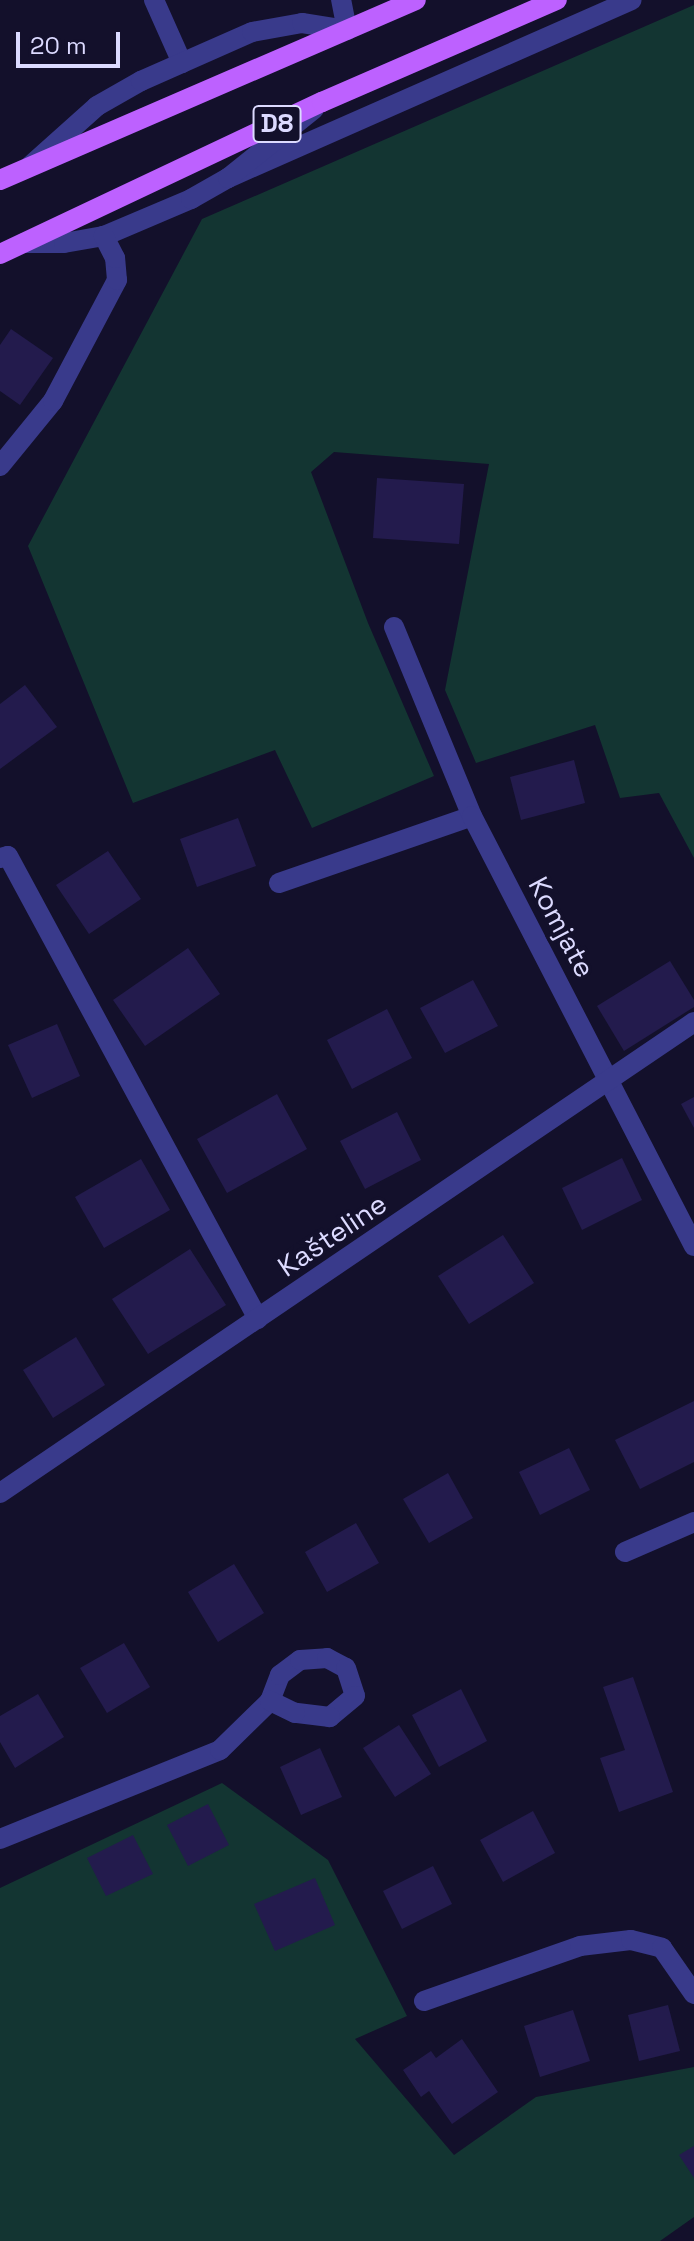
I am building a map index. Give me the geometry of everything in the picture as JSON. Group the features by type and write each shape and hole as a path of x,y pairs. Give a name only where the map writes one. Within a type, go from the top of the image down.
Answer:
{"main road":[{"name":"D8","path":"0,180 416,0"},
{"name":"D8","path":"0,254 322,102 557,0"}],"street":[{"path":"154,0 182,63"},
{"path":"28,167 97,106 252,32 302,23 347,30 341,0"},
{"path":"24,243 64,243 104,236 632,0"},
{"path":"228,178 322,102"},
{"path":"0,466 53,401 117,280 115,258 104,236"},
{"name":"Komjate","path":"394,627 472,816 694,1246"},
{"path":"279,883 472,816"},
{"path":"0,858 8,856 258,1319"},
{"name":"Kašteline","path":"0,1493 694,1022"},
{"path":"625,1552 694,1522"},
{"path":"0,1839 220,1750 270,1701"},
{"path":"424,2001 580,1946 631,1940 662,1948 694,1994"}],"green space":[{"path":"694,5 694,858 659,793 620,798 595,725 476,763 445,690 489,464 334,452 311,472 368,623 434,776 312,828 275,750 133,803 28,546 202,219"},
{"path":"222,1783 328,1860 407,2016 355,2039 454,2155 536,2097 694,2067 694,2217 660,2241 0,2241 0,1888"}],"building":[{"path":"11,329 53,358 20,405 0,391 0,345"},
{"path":"377,478 464,484 459,544 373,538"},
{"path":"25,685 57,727 0,769 0,704"},
{"path":"574,760 585,803 521,820 510,777"},
{"path":"238,818 256,866 197,887 180,839"},
{"path":"108,851 141,899 89,934 56,885"},
{"path":"188,948 220,994 145,1046 113,1000"},
{"path":"670,961 694,1000 694,1007 624,1051 597,1006"},
{"path":"473,980 498,1026 445,1053 420,1008"},
{"path":"387,1009 412,1058 352,1089 327,1040"},
{"path":"57,1024 80,1076 32,1098 8,1045"},
{"path":"277,1094 307,1149 227,1193 197,1139"},
{"path":"694,1097 694,1128 681,1104"},
{"path":"397,1112 421,1160 365,1189 340,1141"},
{"path":"622,1158 642,1200 582,1230 562,1188"},
{"path":"141,1159 170,1210 104,1248 75,1197"},
{"path":"503,1235 534,1283 469,1324 438,1276"},
{"path":"190,1249 226,1305 148,1354 112,1299"},
{"path":"76,1337 105,1385 53,1418 23,1370"},
{"path":"694,1401 694,1462 640,1489 615,1440"},
{"path":"569,1448 590,1490 540,1515 519,1472"},
{"path":"448,1473 473,1518 429,1543 403,1499"},
{"path":"356,1523 379,1563 327,1592 305,1552"},
{"path":"234,1564 264,1613 218,1642 188,1592"},
{"path":"124,1643 150,1687 107,1713 80,1668"},
{"path":"633,1677 673,1792 619,1812 600,1758 625,1750 603,1687"},
{"path":"461,1689 487,1741 439,1767 412,1715"},
{"path":"38,1694 64,1737 15,1768 0,1742 0,1716"},
{"path":"399,1725 431,1774 395,1797 363,1748"},
{"path":"320,1748 342,1797 301,1815 280,1767"},
{"path":"208,1804 229,1845 188,1866 167,1825"},
{"path":"533,1811 555,1853 503,1882 480,1840"},
{"path":"133,1835 153,1874 106,1896 87,1858"},
{"path":"433,1866 452,1904 402,1929 383,1891"},
{"path":"315,1878 335,1925 275,1951 254,1904"},
{"path":"668,2005 680,2051 639,2061 628,2015"},
{"path":"573,2010 590,2061 540,2077 524,2026"},
{"path":"462,2039 498,2092 452,2124 429,2091 421,2097 403,2070 431,2051 436,2058"},
{"path":"694,2146 694,2178 679,2155"}]}
